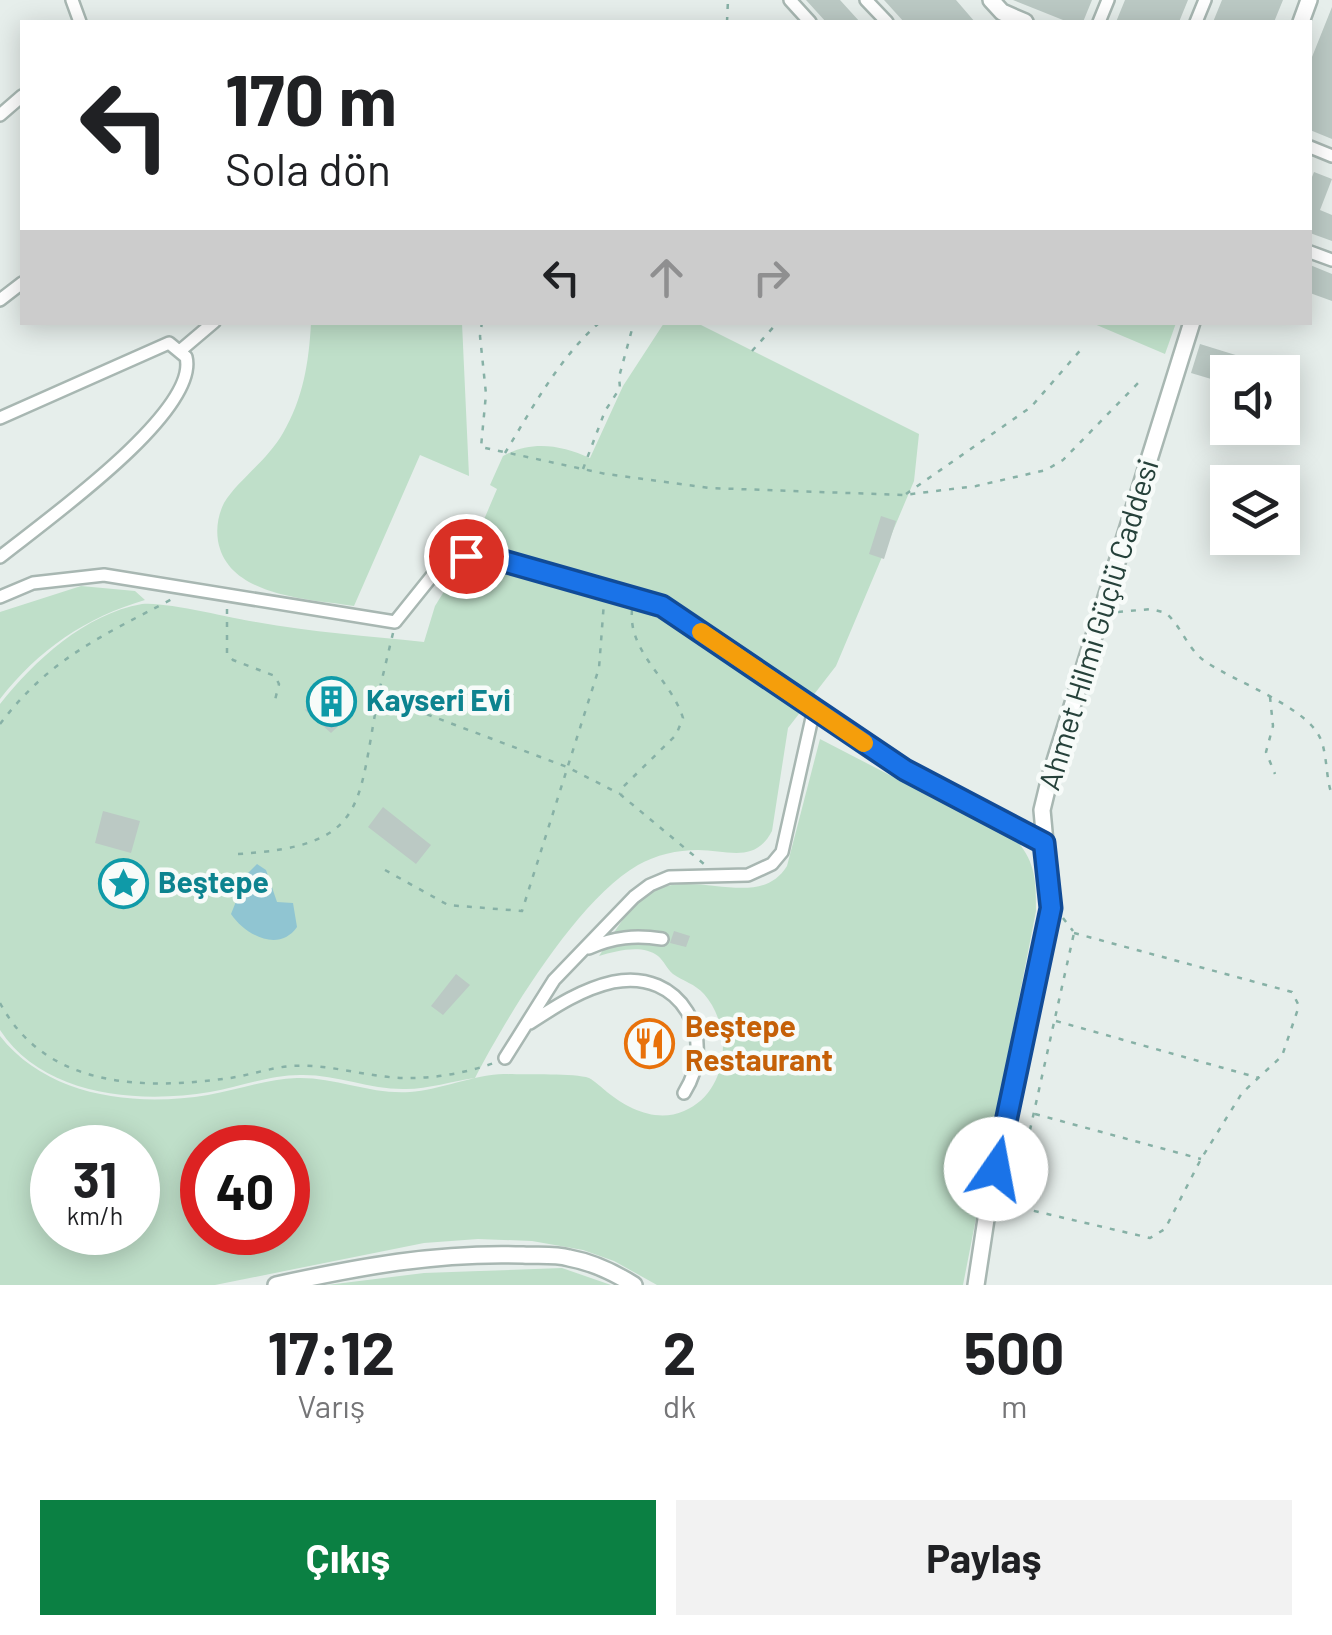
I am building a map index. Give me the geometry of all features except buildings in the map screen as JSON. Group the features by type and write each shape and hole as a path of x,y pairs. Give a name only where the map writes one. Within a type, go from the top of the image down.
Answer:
{"street":[{"path":"790,0 808,20"},
{"path":"866,0 884,20"},
{"path":"0,300 20,284"},
{"path":"182,350 211,325"},
{"name":"Ahmet Hilmi Güçlü Caddesi","path":"976,1285 988,1206 1051,908 1042,810 1191,325"},
{"path":"0,418 168,343 182,350"},
{"path":"0,556 144,438 165,414 187,372 182,350"},
{"path":"0,597 34,583 104,575 396,622 440,566 466,556 500,560 662,606 905,770 1044,843"},
{"path":"505,1058 554,980 650,884 668,877 760,872 782,852 814,709"},
{"path":"582,950 608,940 635,936 662,939"},
{"path":"525,1027 568,998 616,982 644,982 665,989 685,1006 697,1036 698,1061 694,1078 684,1092"},
{"path":"276,1285 352,1268 430,1257 501,1255 568,1257 634,1285"}],"path":[{"path":"482,325 486,394 481,447 583,469 710,488 904,495 976,486 1046,470 1063,460 1142,380"},
{"path":"504,453 580,340 597,325"},
{"path":"583,469 604,411 620,388 619,377 633,325"},
{"path":"752,350 775,325"},
{"path":"904,495 1031,407 1084,346"},
{"path":"0,724 51,668 88,641 192,588"},
{"path":"385,870 448,905 522,912 599,668 606,590"},
{"path":"227,594 228,654 233,660 276,676 274,704"},
{"path":"621,795 623,787 676,735 682,718 652,664 638,648 632,628 635,598"},
{"path":"1101,614 1150,609 1166,613 1203,660 1270,696 1318,734 1332,795"},
{"path":"238,854 293,848 319,840 344,823 359,799 396,622"},
{"path":"378,696 567,767 621,795 719,876"},
{"path":"1270,696 1273,726 1266,752 1275,774"},
{"path":"1074,932 1292,992 1299,1006 1282,1056 1242,1093 1200,1160 1165,1229 1150,1238 1013,1206 1054,1021 1074,932"},
{"path":"0,1003 13,1026 44,1056 98,1078 163,1086 290,1066 350,1069 410,1079 476,1070 505,1058"},
{"path":"1054,1021 1259,1078"},
{"path":"1034,1114 1200,1160"}],"green space":[{"path":"311,325 462,325 469,476 420,455 354,606 294,597 254,584 237,574 225,560 218,541 224,503 276,443 290,420 307,366"},
{"path":"663,325 701,325 919,434 914,481 836,666 788,728 772,831 765,841 749,852 698,850 652,858 615,881 546,961 475,1078 406,1089 313,1075 288,1076 210,1092 153,1097 94,1090 66,1082 18,1052 0,1030 0,704 14,687 81,628 121,609 142,604 424,642 435,606 474,543 497,489 490,485 503,456 546,446 590,458 623,386"},
{"path":"1097,325 1175,325 1165,354"},
{"path":"81,586 135,591 145,600 103,616 65,638 30,665 0,699 0,612"},
{"path":"820,739 1017,841 1028,857 1035,882 1036,911 963,1285 657,1285 614,1261 583,1250 532,1241 478,1239 424,1243 215,1285 0,1285 0,1036 42,1073 68,1085 123,1098 180,1098 297,1078 396,1092 421,1091 496,1074 561,1075 589,1078 624,1104 643,1112 674,1114 699,1102 718,1075 723,1041 714,1008 700,991 673,974 652,952 629,950 599,956 640,900 665,886 742,888 775,880 787,866"},
{"path":"562,1268 611,1285 327,1285 424,1273"}],"water":[{"path":"257,864 266,870 277,902 293,903 297,927 281,939 253,934 231,914 247,874"}],"slow traffic":[{"path":"701,632 864,743"}],"place":[{"name":"Kayseri Evi","path":"331,701"},
{"name":"Beştepe","path":"123,883"},
{"name":"Beştepe Restaurant","path":"650,1044"}],"route":[{"path":"466,556 500,560 662,606 905,770 1044,843 1051,908 996,1169"}]}
